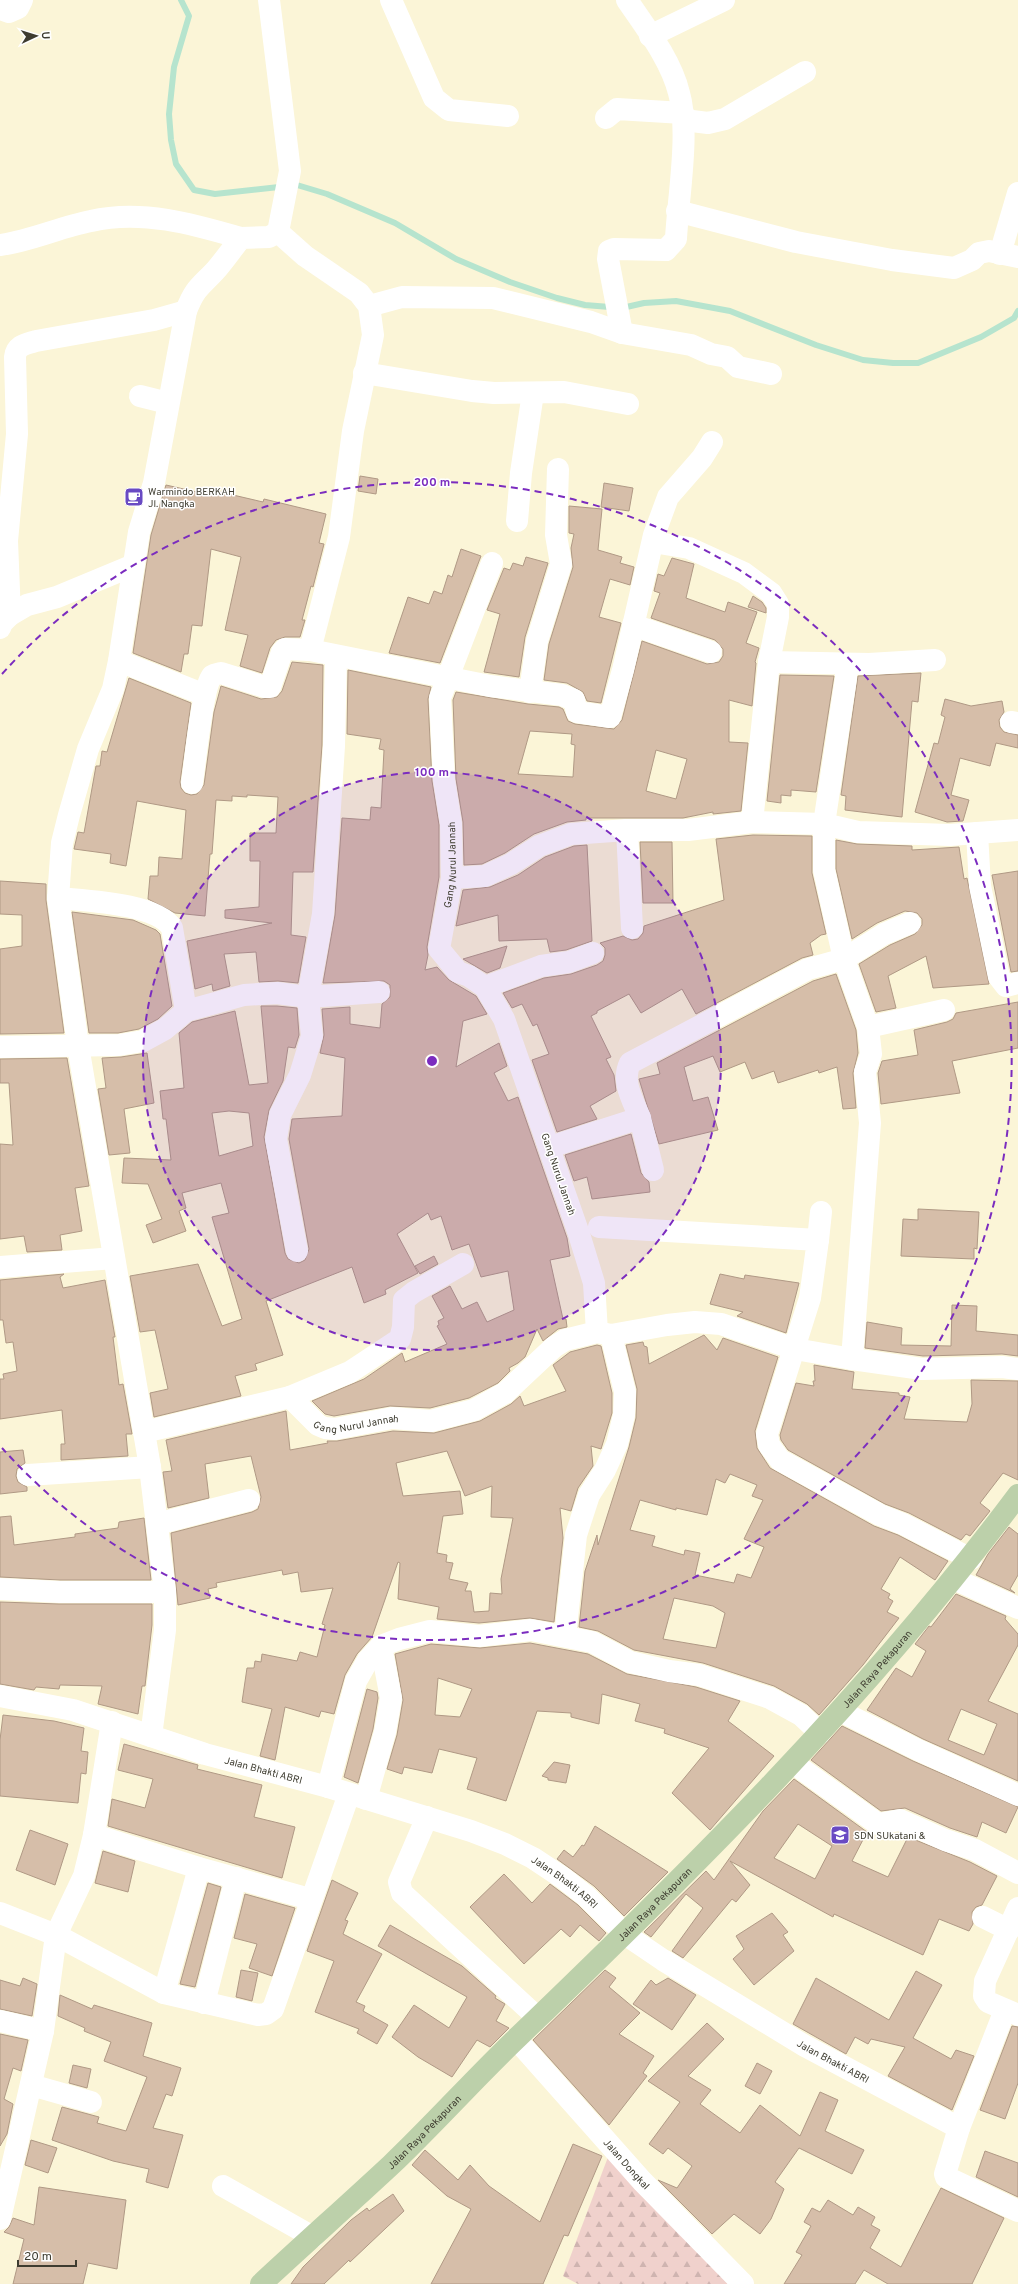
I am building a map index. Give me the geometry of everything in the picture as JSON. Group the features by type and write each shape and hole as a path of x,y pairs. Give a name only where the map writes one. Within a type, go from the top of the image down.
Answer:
{"main road":[{"name":"Jalan Raya Pekapuran","path":"261,2284 392,2163 516,2039 626,1935 793,1763 840,1711 971,1559 1018,1495"}],"street":[{"path":"0,9 9,12 18,8 22,0"},
{"path":"0,246 91,220 120,216 192,224 241,238 269,237 278,232 286,198 290,171 270,0"},
{"path":"391,0 434,98 438,103 449,110 508,116"},
{"path":"620,327 608,259 609,251 614,249 666,250 676,239 683,116 679,93 669,69 627,0"},
{"path":"650,36 724,0"},
{"path":"606,118 617,109 683,116 708,123 725,119 805,72"},
{"path":"677,211 796,242 954,268 972,260 979,253 989,252 1009,256 1018,193"},
{"path":"278,232 305,256 359,293 369,306 373,335 353,431 339,537 310,650"},
{"path":"151,1736 165,1630 165,1592 150,1467 78,1046 58,898 62,843 69,815 88,749 113,689 119,661 139,532 154,483 186,312 193,294 241,238"},
{"path":"369,306 402,297 493,298 591,322 620,327 691,346 711,354 727,357 738,367 771,374"},
{"path":"5,622 4,569 17,434 15,357 17,350 23,345 36,341 154,320 186,312"},
{"path":"364,373 472,391 533,394 564,392 628,404"},
{"path":"517,521 521,473 533,394"},
{"path":"140,396 168,403"},
{"path":"192,783 205,695 211,678 218,674 265,687 270,687 284,650 310,650 448,676 490,686 562,695 574,700 577,712 610,717 624,670 653,542 668,497 702,458 712,442"},
{"path":"530,692 537,641 561,564 556,535 558,469"},
{"path":"653,542 689,548 744,573 771,593 779,609 769,662 752,822"},
{"name":"Gang Nurul Jannah","path":"290,1397 318,1425 326,1428 335,1429 392,1418 431,1421 474,1410 505,1393 554,1347 565,1340 604,1333 594,1283 550,1147 504,1019 485,986 469,976 458,972 439,949 452,878 451,824 444,780 440,698 492,563"},
{"path":"5,622 27,605 64,594 134,564"},
{"path":"633,625 711,652"},
{"path":"297,1251 276,1139 280,1115 300,1075 312,1036 308,997 323,914 334,746 336,656"},
{"path":"769,662 846,664 935,660"},
{"path":"119,661 205,695"},
{"path":"846,664 845,685 824,824 824,870 844,958 868,1027 871,1054 865,1072 870,1123 852,1359"},
{"path":"452,878 485,876 511,864 539,846 570,834 627,830 688,830 752,822 824,824 858,832 977,833 1018,830"},
{"path":"627,830 632,928"},
{"path":"977,833 980,886 986,924 999,977 1012,985"},
{"path":"58,898 127,905 168,921 172,928 186,1011"},
{"path":"653,1170 640,1118 628,1089 626,1078 630,1063 808,969 844,958 884,934 910,924"},
{"path":"485,986 540,966 568,962 593,953"},
{"path":"0,1047 119,1045 143,1041 165,1029 186,1011 244,995 277,993 308,997 379,992"},
{"path":"868,1027 944,1010"},
{"path":"550,1147 640,1118"},
{"path":"821,1212 810,1298 767,1434 774,1454 780,1460 880,1515 903,1524 971,1559"},
{"path":"599,1227 818,1240"},
{"path":"0,1267 114,1258"},
{"path":"144,1432 290,1397 350,1372 400,1339 404,1327 404,1300 414,1292 463,1264"},
{"path":"565,1636 576,1535 588,1496 605,1470 617,1444 624,1415 625,1392 604,1333 695,1322 721,1324 795,1349 852,1359 922,1369 1002,1367 1018,1369"},
{"path":"28,1475 150,1467"},
{"path":"157,1524 249,1500"},
{"path":"954,1579 1018,1608"},
{"path":"0,1589 165,1592"},
{"path":"328,1786 356,1681 368,1660 382,1646 399,1639 430,1632 479,1636 531,1630 592,1642 630,1662 669,1671 699,1675 770,1698 801,1715 820,1733"},
{"path":"0,1912 56,1935 164,1993 258,2015 266,2014 273,2009 310,1899 385,1732 391,1698 382,1646"},
{"name":"Jalan Bhakti ABRI","path":"0,1696 73,1710 205,1754 328,1786 357,1797 471,1831 533,1858 586,1896 626,1935 663,1960 782,2033 959,2128"},
{"path":"840,1711 918,1750 1018,1795"},
{"path":"0,2218 43,2031 56,1935 84,1876 94,1835 112,1722"},
{"path":"793,1763 878,1824 900,1820 945,1840 975,1850 1018,1872"},
{"path":"427,1817 399,1882 402,1893 538,2018"},
{"path":"94,1835 199,1868 310,1899"},
{"path":"164,1993 199,1868"},
{"path":"204,2003 236,1878"},
{"path":"1018,1908 985,1981 984,1991 988,2002 1011,2013 959,2128 946,2171 946,2177 1018,2211"},
{"path":"983,1917 1009,1930"},
{"path":"0,2021 43,2031"},
{"name":"Jalan Dongkal","path":"516,2039 642,2181 743,2284"},
{"path":"31,2085 91,2102"},
{"path":"223,2186 313,2237"}],"green space":[{"path":"608,2157 728,2284 578,2284 563,2276"}],"building":[{"path":"360,476 378,479 376,494 358,491"},
{"path":"604,483 633,488 629,511 601,507"},
{"path":"166,485 197,492 198,490 216,494 216,491 263,502 264,499 326,514 319,543 324,544 313,587 311,586 302,620 305,620 300,637 285,637 276,640 270,648 262,673 240,666 248,635 225,630 241,557 211,549 202,626 192,625 188,654 184,654 181,672 133,653 151,535"},
{"path":"569,506 602,509 598,550 622,557 620,563 634,567 630,585 610,579 599,617 621,623 601,703 587,701 583,692 567,683 544,680 549,644 573,567 571,548 574,534 569,533"},
{"path":"461,549 481,556 440,663 389,653 408,597 429,604 434,591 442,594 448,575 452,577"},
{"path":"526,557 548,563 525,637 519,677 484,672 500,614 487,610 504,568 510,570 513,563 523,566"},
{"path":"672,558 694,564 686,598 725,612 728,602 757,612 746,643 759,648 755,662 752,706 729,700 729,742 748,743 741,811 713,814 713,812 683,818 586,818 586,820 567,822 534,834 505,853 482,864 464,865 463,822 456,779 453,700 456,692 528,704 559,707 563,709 568,721 575,724 614,729 622,720 642,641 707,664 719,662 723,656 723,649 715,640 651,618 660,593 654,591 658,574 664,576","holes":["530,731 572,734 571,744 575,745 573,777 518,774","656,750 687,759 676,799 646,791"]},
{"path":"753,596 762,602 766,608 766,613 748,607"},
{"path":"292,662 323,665 322,745 313,872 293,872 291,935 306,937 298,983 278,981 259,982 256,952 224,954 230,986 213,991 212,984 195,989 187,941 272,923 225,918 225,910 259,907 260,861 250,861 250,833 276,833 278,797 247,795 247,797 232,796 232,801 216,800 205,916 175,913 148,899 150,876 158,876 159,857 182,859 186,810 137,801 126,866 110,863 111,854 74,849 78,832 84,833 96,766 100,766 102,751 107,752 129,678 191,703 180,782 181,788 185,793 191,795 197,794 204,785 214,712 221,686 261,699 277,697 282,691"},
{"path":"348,670 431,687 428,699 432,781 439,825 439,877 427,947 428,955 425,970 437,967 449,980 476,996 487,1014 463,1021 456,1067 499,1043 507,1066 494,1073 508,1101 518,1097 567,1238 570,1256 550,1260 563,1319 566,1319 567,1327 558,1329 543,1341 537,1329 525,1357 509,1368 510,1371 498,1383 469,1398 430,1408 390,1406 334,1416 325,1414 312,1401 364,1379 402,1353 405,1362 447,1344 437,1326 439,1325 438,1321 444,1318 432,1296 450,1286 462,1309 477,1302 487,1322 514,1310 508,1271 481,1277 469,1244 452,1250 441,1216 431,1220 428,1213 397,1234 418,1273 385,1290 386,1294 364,1303 352,1267 266,1301 283,1355 255,1364 257,1370 235,1376 241,1396 154,1417 150,1393 168,1389 155,1330 140,1332 130,1276 198,1264 222,1326 242,1319 212,1217 229,1213 221,1183 182,1193 186,1208 179,1211 186,1231 153,1243 146,1225 162,1219 148,1184 122,1183 124,1158 171,1160 166,1119 163,1119 160,1091 184,1088 179,1033 192,1022 235,1011 249,1085 268,1083 261,1006 297,1008 299,1035 295,1048 288,1047 283,1081 269,1110 264,1137 285,1253 288,1259 299,1263 305,1260 309,1249 289,1139 292,1119 342,1116 345,1058 320,1053 324,1035 322,1009 350,1007 350,1024 380,1028 382,1004 390,997 390,985 384,981 323,983 335,915 342,818 370,820 371,807 381,808 384,750 379,749 381,739 347,734","holes":["229,1111 249,1113 253,1146 219,1156 212,1113"]},
{"path":"921,673 918,702 912,701 902,817 845,810 846,796 841,795 858,676"},
{"path":"780,675 834,676 816,792 791,790 791,796 781,795 781,803 767,801"},
{"path":"945,699 971,706 1002,701 1004,712 999,720 1000,727 1004,732 1018,735 1018,748 996,743 990,766 960,758 951,795 969,800 963,821 947,822 915,812 934,743 938,744 945,717 941,715"},
{"path":"753,835 812,836 812,873 826,934 821,935 810,943 813,955 802,958 696,1014 682,989 641,1013 629,994 597,1011 597,1013 591,1016 611,1057 606,1059 614,1075 616,1091 590,1106 597,1119 557,1132 532,1060 549,1054 537,1024 533,1026 522,1004 512,1008 503,993 544,978 571,974 597,965 603,961 605,955 605,948 600,943 623,936 632,940 638,939 643,933 644,926 724,900 716,839"},
{"path":"836,840 857,844 912,846 912,850 959,847 964,879 967,878 989,984 933,988 926,956 888,976 896,1008 876,1012 859,964 890,945 915,934 922,925 922,919 917,913 905,911 877,923 852,939 836,869"},
{"path":"640,842 672,842 673,903 643,903"},
{"path":"587,845 592,941 566,950 550,952 547,939 499,941 498,915 456,926 463,890 490,887 518,875 545,857 574,846"},
{"path":"1018,871 1018,971 1011,972 992,875"},
{"path":"0,881 46,884 46,900 64,1033 0,1034 0,949 22,946 22,915 0,914"},
{"path":"72,912 133,920 156,930 160,934 172,1006 158,1019 139,1029 118,1033 89,1033"},
{"path":"507,946 500,968 487,973 463,959"},
{"path":"836,974 856,1030 858,1053 853,1073 856,1108 843,1109 837,1067 819,1073 818,1070 778,1083 774,1071 752,1079 745,1062 720,1072 713,1056 684,1067 693,1101 708,1097 718,1130 659,1144 639,1079 660,1074 657,1063 813,981"},
{"path":"1018,1002 1018,1048 952,1061 960,1093 881,1104 878,1073 882,1061 918,1055 914,1030 947,1022 953,1019 956,1013"},
{"path":"147,1053 154,1103 124,1109 130,1153 109,1155 98,1089 106,1088 102,1058"},
{"path":"67,1058 89,1186 75,1188 82,1231 60,1235 62,1250 27,1252 24,1236 0,1239 0,1144 13,1145 9,1083 0,1083 0,1059"},
{"path":"631,1134 641,1173 649,1182 650,1192 592,1199 587,1177 574,1181 565,1155"},
{"path":"918,1209 979,1212 977,1249 974,1248 974,1259 901,1256 903,1219 918,1220"},
{"path":"434,1256 438,1264 420,1274 415,1266"},
{"path":"64,1274 60,1277 63,1288 105,1280 115,1337 113,1337 119,1385 123,1384 132,1434 126,1434 128,1456 61,1460 61,1444 65,1444 62,1410 0,1419 0,1379 4,1379 3,1374 17,1371 13,1342 6,1343 3,1320 0,1320 0,1280"},
{"path":"720,1274 744,1279 745,1275 799,1283 786,1333 737,1316 743,1312 710,1304"},
{"path":"952,1305 977,1306 976,1331 1018,1335 1018,1356 1002,1354 923,1356 865,1348 867,1322 902,1328 901,1345 951,1346"},
{"path":"704,1335 717,1350 723,1338 778,1357 755,1431 757,1448 770,1468 874,1526 898,1535 948,1561 935,1580 900,1557 881,1589 890,1594 888,1598 893,1601 887,1612 899,1618 863,1665 819,1715 807,1704 774,1686 703,1663 634,1650 598,1631 579,1627 585,1571 597,1535 598,1545 629,1447 636,1418 637,1389 626,1345 643,1342 644,1346 647,1347 649,1364","holes":["730,1474 757,1485 752,1496 763,1500 744,1539 764,1547 751,1578 737,1574 734,1583 695,1575 700,1553 685,1550 684,1555 652,1546 655,1536 630,1530 640,1500 676,1510 676,1508 707,1515 716,1479 725,1483","674,1598 713,1606 725,1613 716,1648 663,1639"]},
{"path":"597,1345 601,1346 612,1393 612,1413 601,1449 591,1446 593,1466 578,1488 571,1511 560,1508 563,1538 554,1622 530,1618 479,1623 437,1619 439,1607 398,1599 400,1563 398,1562 372,1637 357,1654 345,1675 334,1714 321,1711 319,1717 285,1707 275,1760 260,1756 272,1709 242,1702 247,1668 254,1668 255,1661 261,1662 262,1654 297,1661 300,1652 317,1657 325,1625 322,1624 333,1588 301,1592 298,1572 283,1575 282,1570 216,1583 217,1587 208,1589 210,1598 178,1605 171,1533 252,1512 258,1509 261,1497 251,1456 205,1464 209,1498 168,1508 163,1472 172,1471 166,1440 286,1411 290,1450 328,1443 327,1441 337,1441 393,1431 434,1433 480,1421 511,1404 520,1396 524,1406 566,1391 553,1365 570,1352","holes":["447,1451 465,1496 492,1486 491,1517 513,1518 501,1579 502,1594 490,1593 489,1611 474,1612 471,1591 465,1591 468,1583 449,1579 453,1563 446,1562 447,1555 437,1553 443,1516 463,1514 460,1491 403,1496 396,1463"]},
{"path":"814,1365 854,1372 852,1389 899,1393 899,1395 910,1397 904,1419 967,1422 972,1404 971,1380 1018,1381 1018,1480 1003,1473 980,1503 990,1511 970,1536 966,1534 961,1540 909,1513 885,1504 788,1450 781,1440 780,1435 796,1383 814,1386"},
{"path":"23,1450 25,1463 17,1469 16,1476 18,1482 27,1487 27,1491 0,1494 0,1452"},
{"path":"11,1516 14,1545 75,1537 75,1534 118,1528 119,1522 144,1518 151,1580 60,1580 0,1577 0,1517"},
{"path":"1009,1527 1018,1534 1018,1575 1010,1589 1015,1593 976,1575 988,1554"},
{"path":"956,1594 1006,1616 1005,1619 1018,1634 1018,1645 988,1701 1018,1714 1018,1781 923,1739 867,1710 896,1668 912,1677 926,1651 915,1644 929,1626 931,1627","holes":["961,1709 997,1724 984,1755 948,1740"]},
{"path":"0,1602 59,1604 152,1604 152,1625 145,1686 142,1686 138,1714 98,1704 102,1686 60,1685 59,1689 36,1687 34,1690 0,1684"},
{"path":"530,1643 588,1654 627,1674 696,1687 740,1701 728,1721 774,1756 710,1830 672,1793 709,1748 664,1733 665,1729 635,1721 640,1704 602,1694 599,1724 571,1717 571,1713 537,1711 506,1801 467,1789 477,1758 439,1749 432,1773 404,1767 402,1774 387,1769 397,1735 403,1700 395,1654 431,1644 480,1648","holes":["438,1678 472,1689 460,1717 435,1715"]},
{"path":"367,1689 377,1692 378,1698 373,1729 358,1783 344,1777"},
{"path":"3,1715 54,1721 84,1728 81,1751 88,1752 86,1774 81,1773 78,1803 0,1796 0,1740"},
{"path":"842,1726 913,1761 1018,1807 1006,1833 982,1822 977,1837 950,1828 905,1808 881,1811 811,1760"},
{"path":"124,1744 198,1765 197,1769 262,1785 254,1817 295,1827 282,1878 108,1826 112,1799 145,1808 153,1779 118,1770"},
{"path":"554,1762 570,1765 566,1783 548,1780 548,1778 542,1776"},
{"path":"794,1779 867,1832 852,1861 888,1877 908,1837 970,1862 997,1876 982,1905 976,1907 972,1912 973,1924 969,1931 939,1919 923,1955 834,1914 833,1917 730,1861 750,1885 736,1902 732,1899 683,1958 672,1951 703,1908 686,1894 651,1937 644,1932 706,1871 714,1880 763,1811","holes":["798,1824 832,1846 815,1879 774,1858"]},
{"path":"595,1826 668,1872 624,1916 594,1886 557,1859 564,1850 573,1857 582,1845 584,1846"},
{"path":"30,1830 68,1844 55,1885 16,1870"},
{"path":"103,1851 135,1861 128,1892 95,1883"},
{"path":"504,1874 532,1903 550,1884 578,1905 606,1933 599,1941 580,1925 570,1937 561,1929 524,1964 470,1907"},
{"path":"332,1880 358,1893 345,1920 348,1921 343,1934 382,1954 356,2002 365,2006 363,2011 388,2025 377,2044 357,2033 359,2029 315,2012 334,1961 307,1951"},
{"path":"208,1883 221,1887 195,1987 180,1984"},
{"path":"245,1894 295,1908 272,1976 249,1968 257,1944 234,1938"},
{"path":"772,1913 788,1932 783,1935 794,1951 754,1985 733,1959 744,1949 736,1936"},
{"path":"390,1925 462,1966 496,1996 495,1998 505,2004 496,2021 509,2028 490,2047 477,2040 452,2077 418,2057 392,2037 414,2005 449,2028 467,1997 378,1946"},
{"path":"241,1970 258,1973 252,2001 236,1997"},
{"path":"605,1970 616,1978 609,1987 640,2013 619,2034 654,2056 643,2073 647,2076 609,2125 533,2040"},
{"path":"916,1971 942,1985 913,2038 951,2059 956,2050 974,2056 952,2110 888,2076 905,2047 871,2039 868,2044 855,2037 846,2054 793,2024 816,1978 889,2020"},
{"path":"23,1978 37,1984 32,2016 0,2009 0,1980 20,1986"},
{"path":"668,1978 696,1995 672,2030 633,2004 651,1980 656,1985"},
{"path":"60,1995 92,2009 94,2005 152,2023 143,2056 181,2068 172,2096 166,2094 153,2128 183,2135 168,2188 146,2182 149,2169 113,2161 52,2140 62,2107 99,2117 97,2123 126,2131 147,2077 104,2061 111,2042 84,2031 85,2028 58,2016"},
{"path":"707,2023 724,2039 688,2076 711,2090 700,2104 740,2133 760,2105 800,2136 820,2092 838,2100 825,2131 864,2150 852,2174 799,2148 775,2182 784,2189 771,2219 760,2234 734,2214 712,2234 658,2180 677,2188 692,2166 668,2148 663,2154 649,2144 680,2102 648,2081"},
{"path":"1012,2026 1018,2027 1018,2083 1005,2119 980,2110"},
{"path":"0,2034 28,2040 21,2071 13,2068 4,2099 13,2104 7,2134 0,2146"},
{"path":"757,2063 772,2071 760,2094 745,2086"},
{"path":"73,2065 91,2069 87,2088 69,2083"},
{"path":"31,2140 57,2148 48,2173 25,2165"},
{"path":"573,2144 602,2156 568,2236 564,2235 543,2284 431,2284 471,2209 447,2196 412,2165 425,2150 458,2180 470,2165 489,2186 540,2222"},
{"path":"985,2151 1018,2163 1018,2197 976,2177"},
{"path":"39,2187 126,2200 117,2269 88,2263 83,2284 13,2284 24,2239 4,2232 9,2227 13,2218 34,2225"},
{"path":"941,2188 1004,2218 972,2284 888,2284 864,2270 855,2284 784,2284 802,2255 796,2252 811,2226 804,2222 812,2208 820,2212 828,2200 853,2215 858,2207 875,2217 871,2225 880,2230 870,2248 901,2267"},
{"path":"393,2194 404,2211 350,2262 349,2260 324,2284 291,2284 303,2267 351,2220 367,2208 369,2211"}],"waterway":[{"path":"181,0 189,16 174,67 169,114 171,140 176,164 194,190 215,194 297,185 327,194 395,223 456,259 510,282 557,298 585,305 622,308 644,303 676,301 730,311 816,345 863,360 893,363 918,363 981,337 1014,318 1018,311"}],"place":[{"name":"Warmindo BERKAH Jl. Nangka","path":"134,497"},
{"name":"SDN SUkatani &","path":"840,1835"}]}
